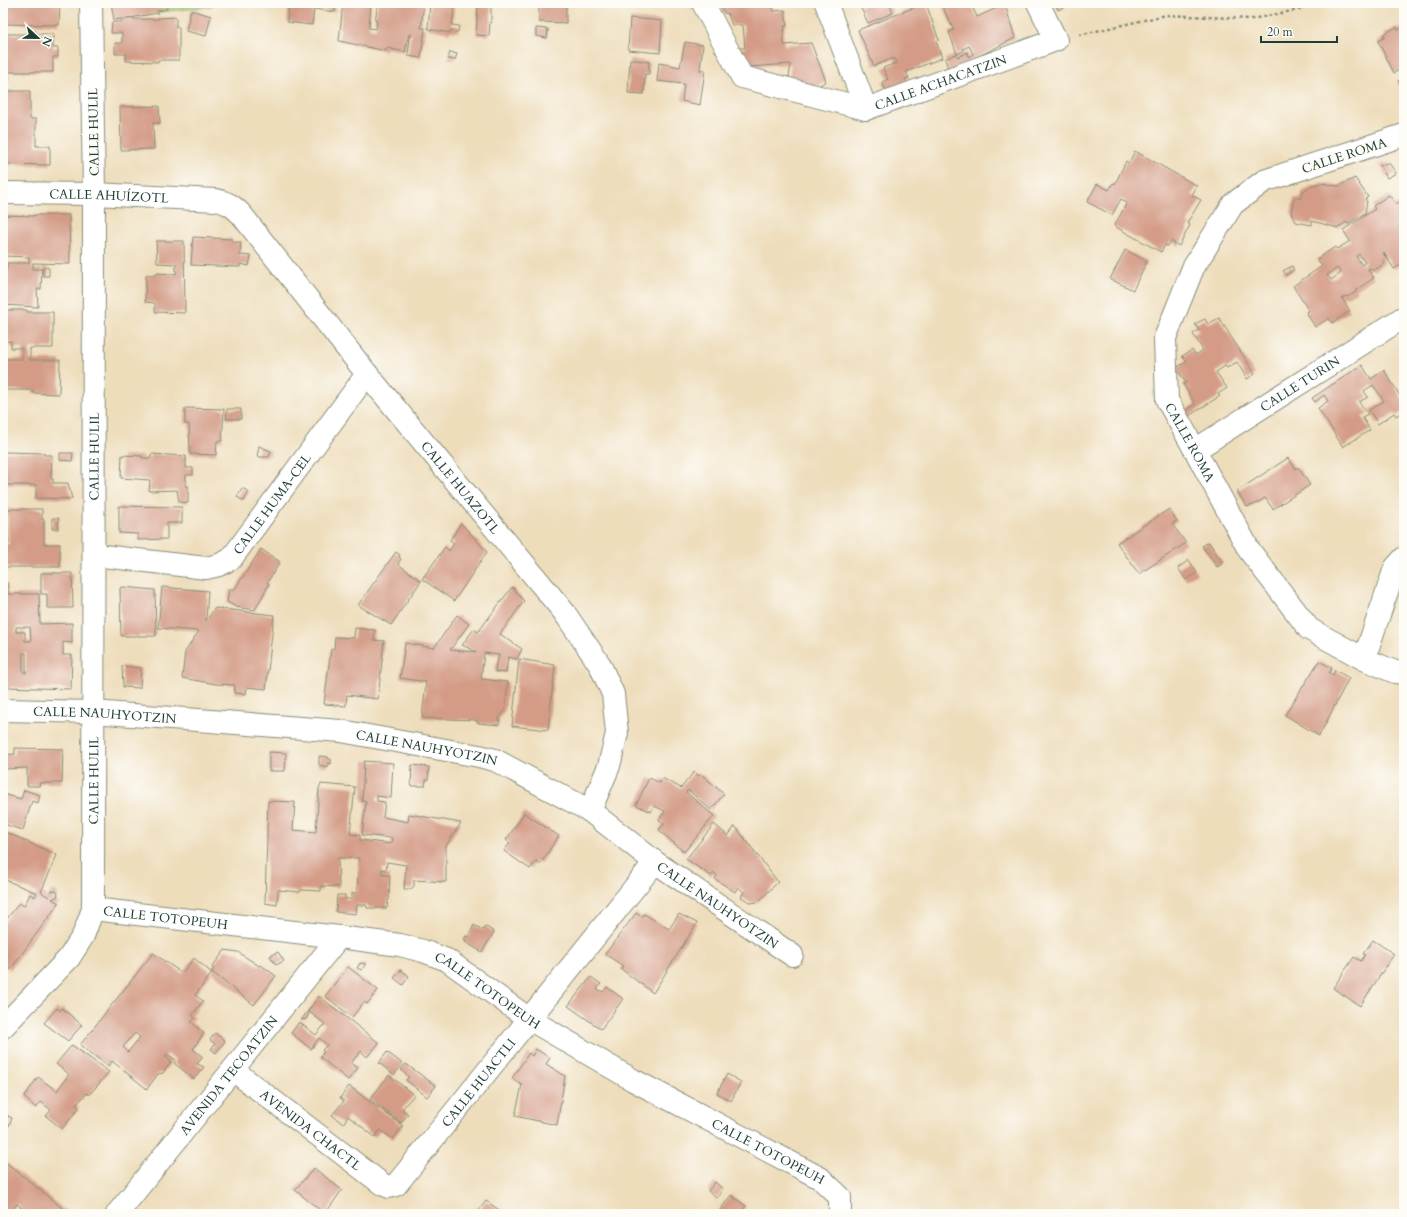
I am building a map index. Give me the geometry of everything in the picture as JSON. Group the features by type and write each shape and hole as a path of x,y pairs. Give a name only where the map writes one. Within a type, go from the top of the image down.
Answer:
{"street":[{"name":"CALLE HULIL","path":"91,3 94,194 93,909"},
{"name":"CALLE ACHACATZIN","path":"703,3 742,77 866,109 1056,40"},
{"path":"826,3 866,109"},
{"path":"1038,3 1056,40"},
{"name":"CALLE ROMA","path":"1404,135 1264,180 1233,204 1193,268 1164,338 1167,400 1196,450 1248,550 1309,629 1364,659 1395,672 1404,673"},
{"name":"CALLE AHUÍZOTL","path":"3,193 94,194 216,200"},
{"name":"CALLE HUAZOTL","path":"216,200 225,202 234,207 241,214 367,374 564,612 600,664 613,694 617,733 609,766 590,811"},
{"name":"CALLE TURIN","path":"1196,450 1404,317"},
{"name":"CALLE HUMA-CEL","path":"94,555 206,568 219,566 231,559 367,374"},
{"path":"1364,659 1395,568 1404,558"},
{"name":"CALLE NAUHYOTZIN","path":"3,710 93,712 341,731 495,760 590,811 655,862 792,955"},
{"name":"CALLE HUACTLI","path":"390,1187 396,1185 655,862"},
{"path":"3,1027 69,958 83,936 93,909"},
{"name":"CALLE TOTOPEUH","path":"93,909 400,945 423,951 447,960 529,1019 633,1080 820,1178 840,1205"},
{"name":"AVENIDA TECOATZIN","path":"117,1214 339,937"},
{"name":"AVENIDA CHACTL","path":"233,1070 382,1184 390,1187"}],"path":[{"path":"1056,40 1166,15 1252,19 1302,9 1309,3"}],"green space":[{"path":"115,3 212,3 212,6 115,17"}],"building":[{"path":"3,3 60,3 59,25 3,24"},
{"path":"111,3 166,3 167,9 157,11 158,13 124,19 158,19 176,17 176,27 179,27 179,60 158,60 158,62 126,61 126,54 115,54 115,43 122,43 122,33 111,33 112,22 122,22 122,19 114,20"},
{"path":"289,3 336,3 335,12 314,9 312,25 287,22"},
{"path":"343,3 371,3 369,28 376,29 377,21 375,21 378,3 424,3 421,28 425,28 421,58 408,56 410,37 412,35 409,34 405,52 386,48 386,51 339,41"},
{"path":"430,3 455,3 452,25 459,26 458,32 450,31 450,33 428,29"},
{"path":"478,3 491,3 491,23 490,22 489,36 476,35"},
{"path":"539,3 566,3 566,23 539,22"},
{"path":"719,3 773,3 773,11 785,10 787,26 784,26 785,31 783,31 784,45 811,43 826,81 817,87 782,76 789,77 791,64 748,67 738,48 745,48 743,25 732,25 728,14 724,13"},
{"path":"869,3 889,3 893,13 868,23 860,6"},
{"path":"925,3 934,3 927,6 939,40 936,41 942,58 906,72 909,78 905,79 910,90 888,96 882,82 888,79 883,68 896,63 894,58 874,66 858,30"},
{"path":"947,3 966,3 969,8 972,6 977,17 1005,4 1015,38 949,71 945,59 956,54 958,57 967,52 969,57 973,54 969,46 963,49 964,51 957,54 949,32 954,30 942,6"},
{"path":"1055,3 1073,3 1058,10"},
{"path":"191,10 211,16 206,36 186,31"},
{"path":"630,18 662,21 660,53 628,50"},
{"path":"1404,26 1404,67 1394,73 1378,41 1385,37 1383,34 1397,27 1398,30"},
{"path":"536,28 548,29 547,38 536,36"},
{"path":"28,31 36,31 36,34 53,34 53,48 58,48 58,57 53,57 53,72 8,72 9,80 3,80 3,34 28,34"},
{"path":"685,42 703,45 700,70 705,70 700,105 682,101 684,84 657,81 659,63 680,67"},
{"path":"450,52 457,54 455,60 448,59"},
{"path":"630,59 649,62 649,74 645,74 644,94 628,93"},
{"path":"1404,78 1404,92 1398,81"},
{"path":"3,91 30,91 30,119 36,119 36,146 50,146 50,165 3,164"},
{"path":"159,106 160,123 153,123 154,149 121,150 120,107"},
{"path":"1135,151 1197,186 1192,195 1201,200 1187,223 1190,225 1179,246 1171,241 1168,246 1165,245 1161,252 1114,226 1127,203 1121,199 1112,215 1087,202 1097,184 1109,190 1113,183 1115,184 1126,161 1129,163"},
{"path":"1389,163 1396,173 1387,178 1380,165"},
{"path":"1355,178 1368,197 1365,199 1367,201 1365,213 1348,224 1346,222 1338,228 1312,221 1312,225 1296,222 1291,213 1294,198 1301,198 1302,192 1311,186 1321,183 1338,186"},
{"path":"1389,195 1396,204 1404,199 1404,263 1394,269 1383,253 1386,258 1383,260 1385,263 1373,271 1371,268 1368,269 1374,278 1356,290 1356,292 1342,298 1350,311 1332,323 1329,318 1315,327 1306,312 1309,311 1293,286 1322,266 1317,259 1335,247 1337,249 1350,241 1343,230 1375,209 1373,206","holes":["1359,254 1365,263 1362,265 1356,256","1337,268 1341,273 1331,280 1327,275"]},
{"path":"3,215 69,215 70,264 33,263 33,269 42,269 41,289 37,289 38,307 3,305 3,269 7,269 7,263 29,263 29,257 3,256"},
{"path":"193,237 232,239 232,242 241,242 240,255 251,256 249,266 240,264 240,267 191,265"},
{"path":"156,241 184,241 185,313 155,312 155,303 145,302 146,275 156,275 156,273 176,274 176,264 157,263"},
{"path":"1125,250 1147,261 1133,290 1110,279"},
{"path":"1292,266 1294,270 1286,275 1283,271"},
{"path":"43,267 49,268 49,276 43,276"},
{"path":"3,310 53,312 53,348 30,348 30,360 60,360 59,394 33,393 33,390 3,390 3,359 22,359 22,348 11,348 11,341 3,342"},
{"path":"1219,318 1255,374 1247,379 1237,362 1227,368 1225,366 1216,372 1227,388 1218,394 1220,396 1184,419 1182,412 1195,404 1183,384 1186,383 1176,368 1187,361 1182,356 1192,350 1196,355 1203,350 1193,334 1199,330 1195,324 1205,319 1208,324"},
{"path":"1362,365 1371,379 1384,370 1404,402 1404,411 1396,416 1394,413 1378,424 1369,410 1384,401 1373,385 1364,391 1368,397 1359,402 1368,414 1362,417 1370,430 1343,447 1318,408 1328,401 1324,395 1315,402 1312,398"},
{"path":"185,408 224,409 222,441 217,441 216,455 190,454 189,424 185,424"},
{"path":"227,409 241,409 241,419 226,419"},
{"path":"259,446 271,451 269,457 257,457"},
{"path":"3,452 44,453 44,455 52,455 51,479 53,479 53,483 68,483 72,499 36,498 36,485 3,485"},
{"path":"60,453 73,453 72,461 60,460"},
{"path":"151,454 186,456 186,468 193,468 193,475 186,475 186,487 188,486 188,503 179,502 177,490 149,491 150,480 121,478 122,455 151,458"},
{"path":"1288,458 1296,469 1298,467 1310,485 1273,509 1265,498 1252,506 1247,507 1237,491"},
{"path":"242,488 249,492 244,501 237,497"},
{"path":"119,506 182,507 182,523 167,523 167,539 138,540 138,534 119,533"},
{"path":"7,509 42,509 42,520 44,519 44,544 60,544 60,567 3,567 3,544 9,544"},
{"path":"1169,509 1177,521 1172,524 1186,543 1139,574 1117,543"},
{"path":"52,518 59,518 58,529 52,529"},
{"path":"461,523 487,552 454,601 422,579 445,547 449,551 454,543 450,540"},
{"path":"1209,542 1223,563 1217,567 1202,546"},
{"path":"261,549 280,562 267,583 269,584 255,610 236,607 227,602 229,590 234,590"},
{"path":"396,552 400,555 399,557 401,559 398,564 421,581 391,625 358,605"},
{"path":"1189,560 1197,573 1186,580 1178,568"},
{"path":"41,573 72,573 73,608 47,608 47,594 41,594"},
{"path":"3,583 7,583 8,594 39,594 40,624 72,623 72,643 63,642 63,655 72,655 71,689 3,687","holes":["16,627 30,627 31,641 25,641 25,632 16,632","23,653 26,653 26,673 23,672"]},
{"path":"162,587 208,591 206,621 215,608 274,615 266,689 247,687 246,694 234,693 235,685 216,684 182,678 185,652 199,631 158,628"},
{"path":"512,587 524,601 500,634 522,649 517,659 508,657 506,673 495,672 499,655 484,653 481,679 508,682 505,710 499,719 499,725 478,723 476,720 422,718 426,682 400,678 405,643 434,648 457,615 469,624 450,650 477,652 462,645 474,629 478,632"},
{"path":"120,588 155,590 156,636 121,636"},
{"path":"355,628 375,630 374,640 384,641 378,699 347,695 346,706 324,704 331,649 334,649 335,637 354,638"},
{"path":"519,659 555,665 548,730 512,726"},
{"path":"1319,661 1332,668 1329,673 1333,675 1335,670 1349,678 1319,736 1285,715"},
{"path":"122,666 141,668 140,688 123,687"},
{"path":"15,748 63,749 62,783 39,783 40,786 27,786 27,768 3,769 3,755 15,754"},
{"path":"269,752 286,753 285,771 269,771"},
{"path":"319,756 328,757 328,759 331,759 331,764 328,763 328,767 319,765"},
{"path":"364,761 393,763 391,798 377,796 377,801 385,802 383,817 408,822 409,814 461,823 446,846 446,882 414,880 414,886 411,889 404,889 406,865 387,862 386,870 382,869 382,875 390,875 389,900 387,908 367,908 366,905 357,905 356,914 336,912 337,895 345,895 345,899 352,899 352,893 357,893 359,858 338,858 339,887 321,886 321,891 301,890 300,892 278,890 277,905 265,903 268,801 295,802 293,830 316,832 319,788 321,784 355,787 350,834 360,835 360,840 391,844 392,838 362,835 366,802 362,801"},
{"path":"412,765 429,767 428,780 426,780 425,786 411,786"},
{"path":"694,772 699,776 701,774 724,794 711,810 688,790 686,792 714,816 684,852 659,830 664,824 659,820 665,811 654,806 651,812 636,805 649,778 660,783 662,778 681,788"},
{"path":"24,790 40,795 38,803 32,801 23,830 3,824 3,794 21,799"},
{"path":"524,813 559,836 540,864 536,861 530,869 504,851 510,843 506,840"},
{"path":"714,824 728,836 735,826 778,882 758,902 751,903 741,897 744,892 738,887 735,892 715,879 717,876 714,873 711,876 686,859"},
{"path":"3,831 57,855 41,892 49,897 51,891 56,891 58,894 57,897 52,899 59,903 10,970 6,966 3,974 3,924 19,903 24,906 30,894 35,897 37,893 3,879"},
{"path":"636,913 642,917 644,914 669,929 679,914 697,923 653,993 621,969 623,966 605,954"},
{"path":"474,925 483,930 485,926 494,932 482,952 465,942 466,940 464,939 466,936 468,937"},
{"path":"1373,940 1394,954 1360,1006 1333,988 1354,957 1361,961 1365,955 1363,954"},
{"path":"225,950 238,952 259,966 261,965 276,976 254,1005 212,972 214,969 212,967"},
{"path":"278,952 284,961 276,965 270,956"},
{"path":"153,953 182,973 194,958 212,973 195,995 203,1001 192,1015 195,1018 191,1022 204,1033 193,1049 203,1057 197,1064 204,1067 194,1079 174,1063 176,1060 167,1054 165,1056 171,1062 163,1073 158,1074 147,1089 112,1061 108,1066 80,1045","holes":["135,1033 140,1037 128,1052 123,1047"]},
{"path":"360,963 366,964 362,970 357,968"},
{"path":"348,967 378,990 367,1004 364,1002 352,1017 325,996"},
{"path":"401,970 409,976 403,985 394,978"},
{"path":"591,977 601,984 597,989 603,992 607,987 623,999 601,1029 568,1006"},
{"path":"319,996 379,1043 367,1057 361,1051 351,1063 358,1068 348,1080 320,1057 324,1052 322,1050 327,1045 319,1038 311,1049 291,1033 299,1022 316,1035 325,1024 308,1011"},
{"path":"57,1008 60,1011 62,1008 82,1025 68,1041 44,1023"},
{"path":"308,1011 309,1014 306,1019 301,1020"},
{"path":"215,1033 225,1041 216,1053 211,1049 215,1044 210,1040"},
{"path":"72,1045 109,1072 89,1095 87,1093 76,1105 79,1108 62,1129 46,1116 51,1110 41,1102 36,1108 24,1097 38,1077 57,1091 69,1074 56,1064"},
{"path":"536,1049 550,1058 546,1064 565,1076 557,1125 515,1116 522,1085 512,1078 529,1053 532,1056"},
{"path":"387,1052 403,1064 394,1075 379,1063"},
{"path":"406,1064 436,1086 427,1097 406,1080 409,1077 401,1070"},
{"path":"727,1074 741,1082 731,1101 717,1093"},
{"path":"389,1075 414,1095 402,1109 408,1114 401,1123 370,1099"},
{"path":"349,1086 403,1126 393,1139 380,1130 375,1137 348,1116 343,1124 332,1115 344,1101 340,1098"},
{"path":"3,1114 12,1118 9,1126 3,1123"},
{"path":"3,1160 66,1211 64,1214 15,1214 21,1207 17,1204 9,1214 3,1214"},
{"path":"314,1168 342,1190 325,1214 295,1190"},
{"path":"715,1182 723,1189 717,1198 708,1191"},
{"path":"731,1195 746,1206 740,1214 717,1214"},
{"path":"486,1201 505,1214 476,1214"}]}
